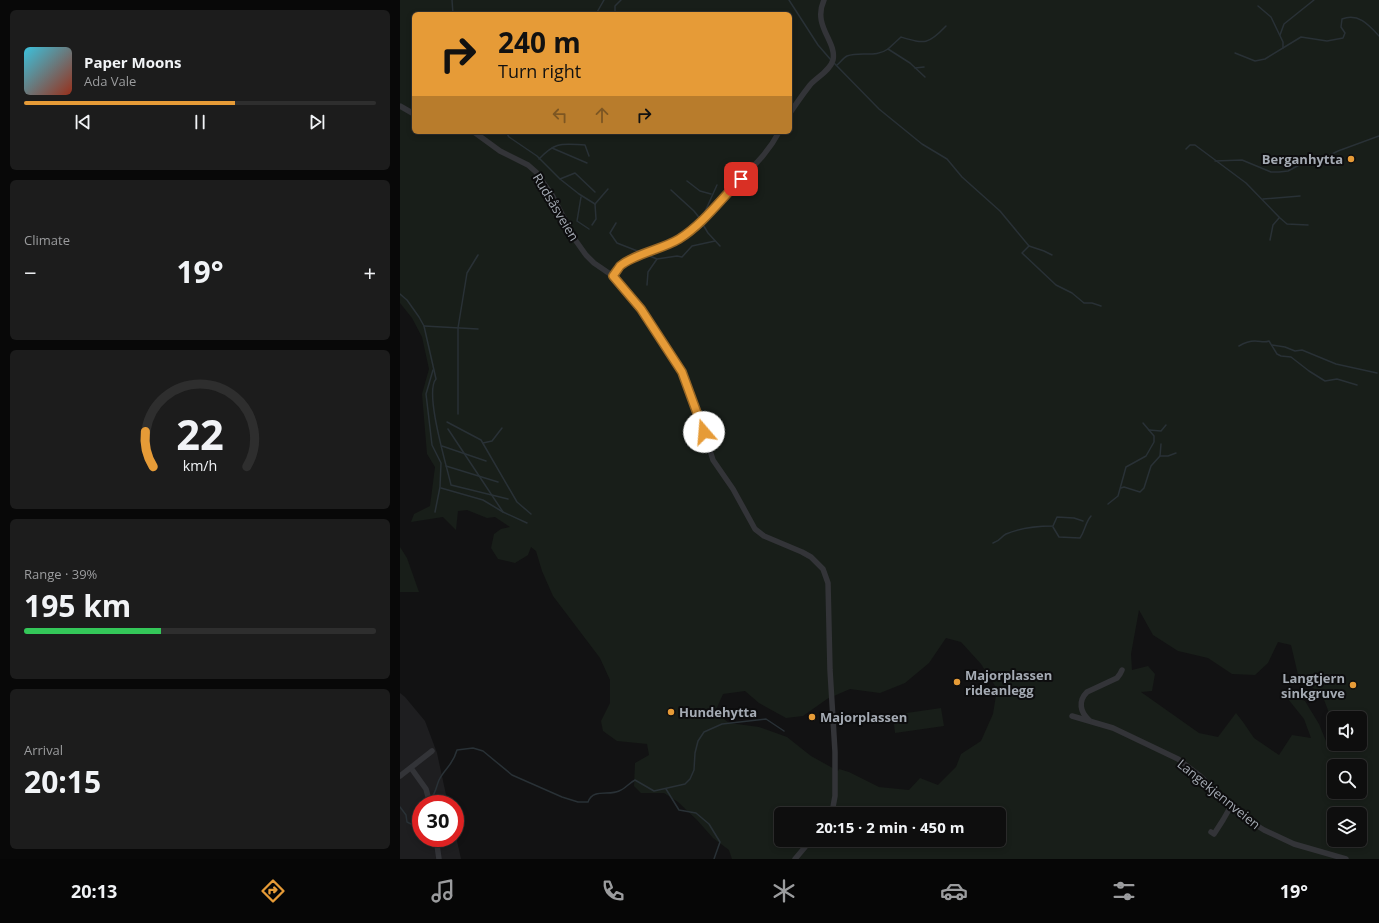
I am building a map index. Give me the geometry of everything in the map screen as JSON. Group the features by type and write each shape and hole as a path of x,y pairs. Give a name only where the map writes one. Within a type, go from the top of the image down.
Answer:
{"street":[{"path":"792,110 804,92 828,69 833,60 832,50 821,18 821,9 824,0"},
{"path":"400,106 412,113"},
{"name":"Rudsåsveien","path":"477,134 500,151 536,172 552,195 576,241 590,260 613,276 641,309 682,372 714,463 733,489 755,529 764,536 811,557 823,569 828,584 835,790 834,807"},
{"path":"613,276 620,266 627,262 671,243 685,235 705,217 761,160 778,134"},
{"path":"1089,720 1081,710 1084,695 1087,692 1117,678 1122,670"},
{"name":"Langekjennveien","path":"1072,716 1113,728 1178,759 1200,776 1248,820 1271,834 1294,844 1346,859"},
{"path":"400,776 432,751"},
{"path":"411,768 426,789 428,795"},
{"path":"1211,832 1214,834 1231,806"},
{"path":"437,847 439,859"},
{"path":"795,859 805,847"}],"shaded area":[{"path":"400,0 1379,0 1379,859 732,859 729,850 713,838 678,802 664,793 641,793 634,786 635,763 649,755 647,744 617,741 603,731 601,721 610,703 610,680 600,658 553,596 542,571 536,551 531,547 528,555 515,563 498,559 491,548 494,534 501,529 510,527 495,517 487,518 467,510 458,511 456,530 443,517 411,522 414,514 430,506 435,467 427,454 422,394 429,369 422,337 412,318 400,303","holes":["1139,610 1153,635 1178,651 1208,658 1232,674 1255,675 1268,663 1278,642 1291,645 1299,679 1322,694 1328,711 1367,711 1367,751 1327,751 1327,744 1319,724 1305,701 1284,694 1304,719 1311,738 1292,735 1279,755 1254,738 1236,713 1218,737 1199,733 1141,692 1152,691 1155,674 1148,666 1132,670 1131,654","946,638 961,642 981,664 997,689 993,714 981,741 961,754 956,767 938,785 920,778 909,790 879,787 849,772 839,769 838,771 811,756 787,737 759,727 729,723 715,712 723,694 745,691 759,703 786,718 803,716 827,699 850,689 880,693 905,683 929,663"]},
{"path":"400,547 407,558 419,592 400,592"},
{"path":"400,693 425,721 437,753 446,795 412,795 412,847 458,847 461,859 400,859"},
{"path":"941,708 944,726 895,733 893,715"}],"waterway":[{"path":"452,0 453,12"},
{"path":"597,12 604,0"},
{"path":"615,12 615,6 621,0"},
{"path":"789,0 818,45 831,60"},
{"path":"1280,35 1284,24 1314,0"},
{"path":"1258,6 1271,17 1283,42 1283,48"},
{"path":"1235,53 1255,61 1265,59 1301,37 1327,41 1343,38 1345,33 1341,27 1342,19 1353,17 1367,24 1379,36"},
{"path":"888,49 901,37 921,42 930,40 946,26"},
{"path":"837,65 847,56 857,54 873,54 883,52 888,49 910,63 925,77"},
{"path":"834,63 879,109 922,144 947,159 962,177 1000,211 1029,246 1022,253 1056,285 1072,293 1084,303 1092,303 1101,306"},
{"path":"915,68 924,67"},
{"path":"507,134 509,137 537,156 560,179 595,204"},
{"path":"1215,161 1242,160 1271,172 1288,171 1303,163 1328,156 1379,136"},
{"path":"539,159 555,146 565,144 585,145 589,156"},
{"path":"1186,149 1190,145 1195,145 1246,183 1287,224 1308,225"},
{"path":"552,148 587,163"},
{"path":"560,179 575,173 595,192"},
{"path":"687,181 700,191 711,194"},
{"path":"703,216 717,185"},
{"path":"595,204 608,189"},
{"path":"671,190 694,211 701,220"},
{"path":"1263,199 1300,196"},
{"path":"581,197 577,221 589,229"},
{"path":"592,225 596,219 595,204"},
{"path":"1270,240 1273,225 1279,218"},
{"path":"616,223 610,233 617,243 640,252"},
{"path":"702,223 708,233 720,246"},
{"path":"645,254 657,259 677,256 682,257 692,246 715,241"},
{"path":"1029,246 1052,255"},
{"path":"458,414 458,328 467,273 478,255"},
{"path":"647,285 648,272 657,259"},
{"path":"400,294 407,300 424,326 436,379 433,387 434,414 451,485 508,499"},
{"path":"424,326 478,329"},
{"path":"1239,346 1251,341 1269,341 1277,354 1291,357 1325,381 1337,379 1357,385"},
{"path":"1272,345 1285,347 1295,351 1302,350 1336,364 1377,373"},
{"path":"433,370 426,394 432,445 441,463 440,487 435,512"},
{"path":"447,422 481,440 517,502 531,514"},
{"path":"1108,504 1118,496 1126,467 1146,456 1154,442 1154,436 1143,423"},
{"path":"1149,430 1161,431 1166,425"},
{"path":"483,443 492,441 502,428"},
{"path":"448,429 503,512"},
{"path":"1121,488 1124,487 1140,492 1144,488 1151,466 1160,456 1161,444"},
{"path":"442,446 486,461"},
{"path":"1160,456 1168,456 1176,453"},
{"path":"446,466 498,482"},
{"path":"441,488 483,500 503,512 527,523"},
{"path":"1053,527 1059,537 1080,538 1087,521 1091,516"},
{"path":"993,543 998,541 1006,534 1017,530 1053,526 1057,517 1074,518 1083,521"},
{"path":"433,795 441,776 451,763 457,750 473,748 483,751 512,775 562,797 578,802 588,802 594,795 619,791 635,780 654,791 685,784 690,779 694,770 695,753 698,741 704,732 722,724 766,719 784,731"},
{"path":"666,789 679,810 696,813 709,824 720,842 714,859"},
{"path":"400,807 406,815 407,822 412,824"}],"place":[{"name":"Berganhytta","path":"1351,159"},
{"name":"Majorplassen rideanlegg","path":"957,682"},
{"name":"Langtjern sinkgruve","path":"1353,685"},
{"name":"Hundehytta","path":"671,712"},
{"name":"Majorplassen","path":"812,717"}],"route":[{"path":"704,432 682,372 641,309 613,276 620,266 627,262 680,239 705,217 741,179"}]}
